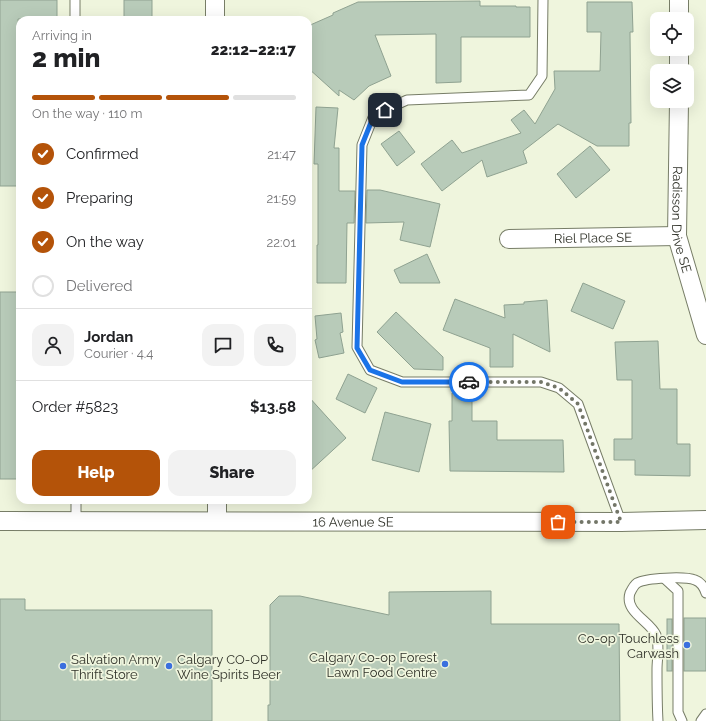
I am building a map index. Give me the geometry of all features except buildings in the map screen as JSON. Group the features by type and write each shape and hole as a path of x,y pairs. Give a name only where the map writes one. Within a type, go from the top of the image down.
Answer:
{"street":[{"path":"215,0 215,16"},
{"path":"679,0 679,12"},
{"name":"Radisson Drive SE","path":"679,108 677,236 706,335"},
{"name":"Riel Place SE","path":"509,239 677,236"},
{"path":"216,504 216,521"},
{"name":"16 Avenue SE","path":"0,521 621,522 706,520"}],"lane":[{"path":"75,0 75,16"},
{"path":"543,0 542,76 529,95 407,100 374,115 362,145 357,348 370,370 402,382 541,382 559,388 578,404 621,522"},
{"path":"76,504 76,521"},
{"path":"658,721 656,635 630,605 629,599 633,587 638,583 657,578 689,578 696,580 701,584 706,593"},
{"path":"665,578 678,591 678,712 682,721"},
{"path":"702,721 706,714"}],"way so far":[{"path":"469,382 541,382 559,388 578,404 621,522 558,522"}],"place":[{"name":"Co-op Touchless Carwash","path":"687,645"},
{"name":"Calgary Co-op Forest Lawn Food Centre","path":"445,664"},
{"name":"Salvation Army Thrift Store","path":"63,666"},
{"name":"Calgary CO-OP Wine Spirits Beer","path":"169,666"}],"route":[{"path":"385,110 374,115 362,145 357,348 370,370 402,382 469,382"}]}
